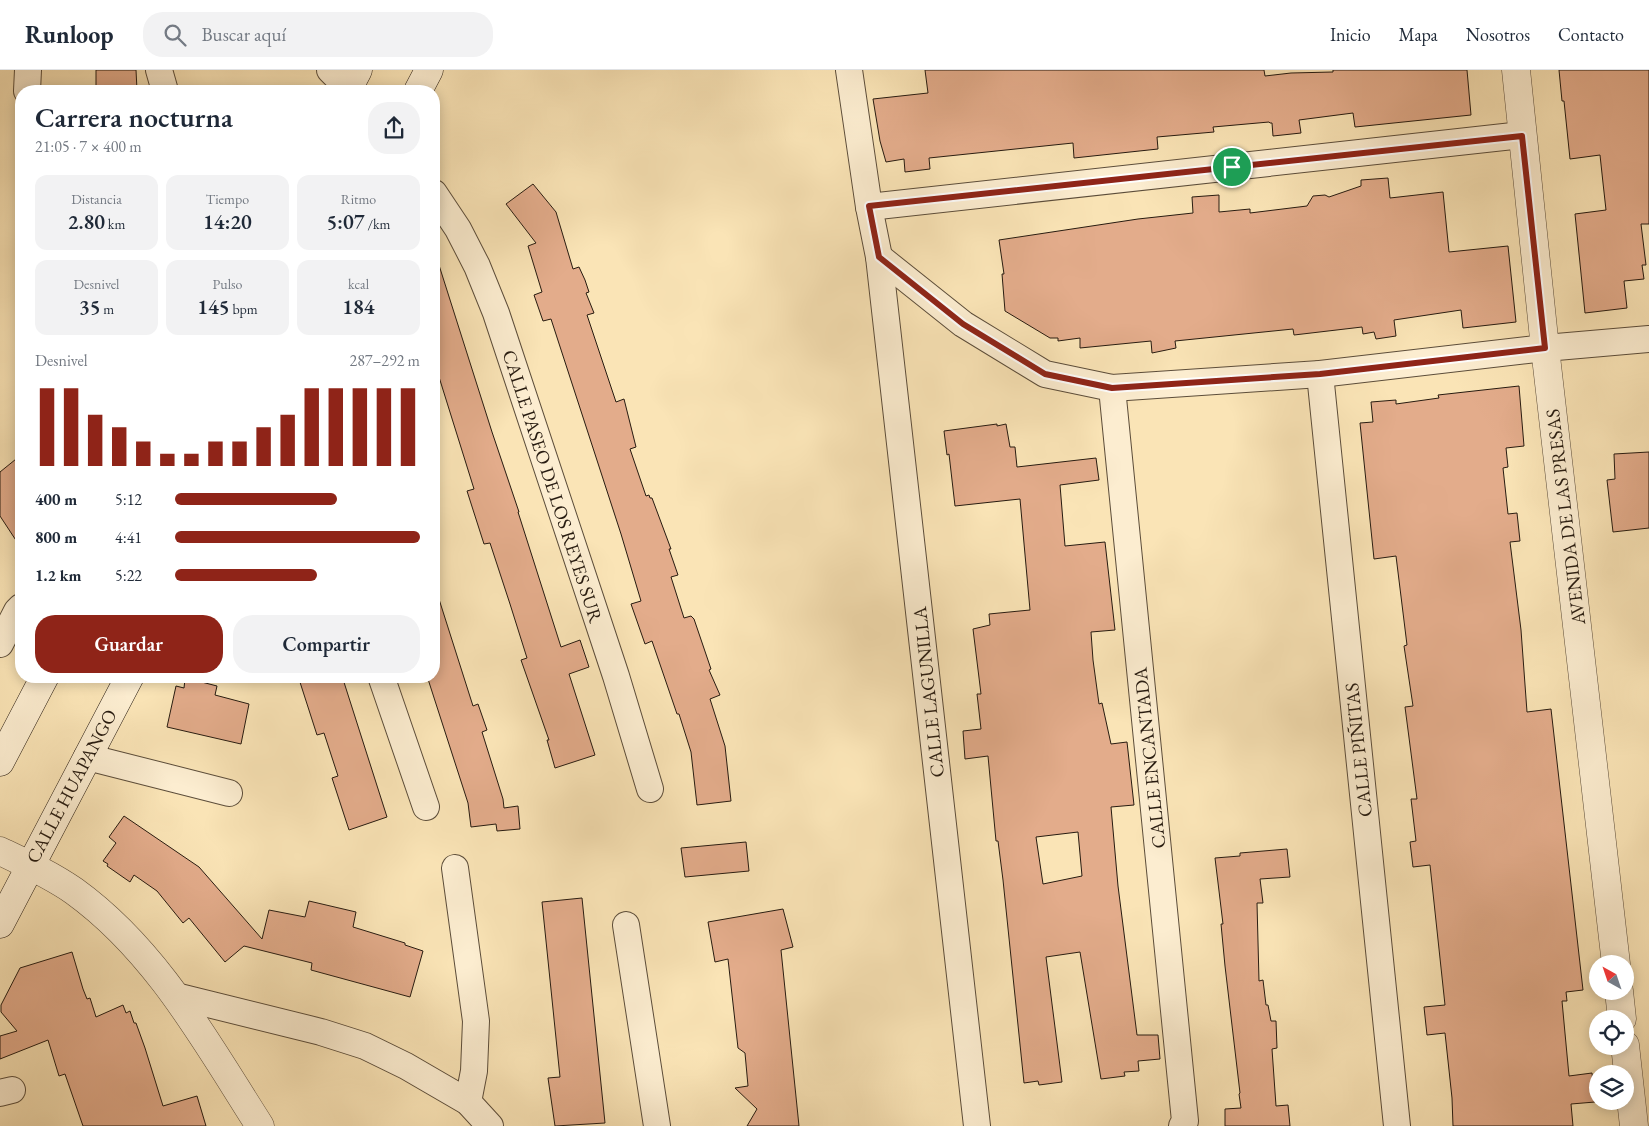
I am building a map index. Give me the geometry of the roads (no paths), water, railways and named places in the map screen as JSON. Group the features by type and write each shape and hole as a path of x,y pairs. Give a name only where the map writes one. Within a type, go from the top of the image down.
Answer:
{"street":[{"path":"27,85 28,70"},
{"path":"159,70 163,85"},
{"path":"421,85 429,70"},
{"name":"CALLE LAGUNILLA","path":"849,70 869,206 879,257 977,1126"},
{"name":"AVENIDA DE LAS PRESAS","path":"1516,70 1545,348 1615,955"},
{"path":"869,206 1522,136"},
{"name":"CALLE PASEO DE LOS REYES SUR","path":"440,202 458,228 477,266 496,313 650,789"},
{"path":"879,257 963,324 1045,374 1112,388 1320,374 1545,348 1649,339"},
{"name":"CALLE PIÑITAS","path":"1320,374 1397,1126"},
{"name":"CALLE ENCANTADA","path":"1112,388 1185,1120 1182,1126"},
{"path":"0,644 15,615"},
{"path":"0,762 41,683"},
{"name":"CALLE HUAPANGO","path":"0,924 126,683"},
{"path":"383,683 426,807"},
{"path":"87,757 229,793"},
{"path":"0,851 30,865 74,891 116,927 146,957 176,996 260,1126"},
{"path":"456,868 476,1021 474,1071 468,1102"},
{"path":"626,925 657,1126"},
{"path":"176,996 321,1032 365,1046 406,1066 468,1102 490,1126"},
{"path":"1626,1055 1634,1126"}]}
